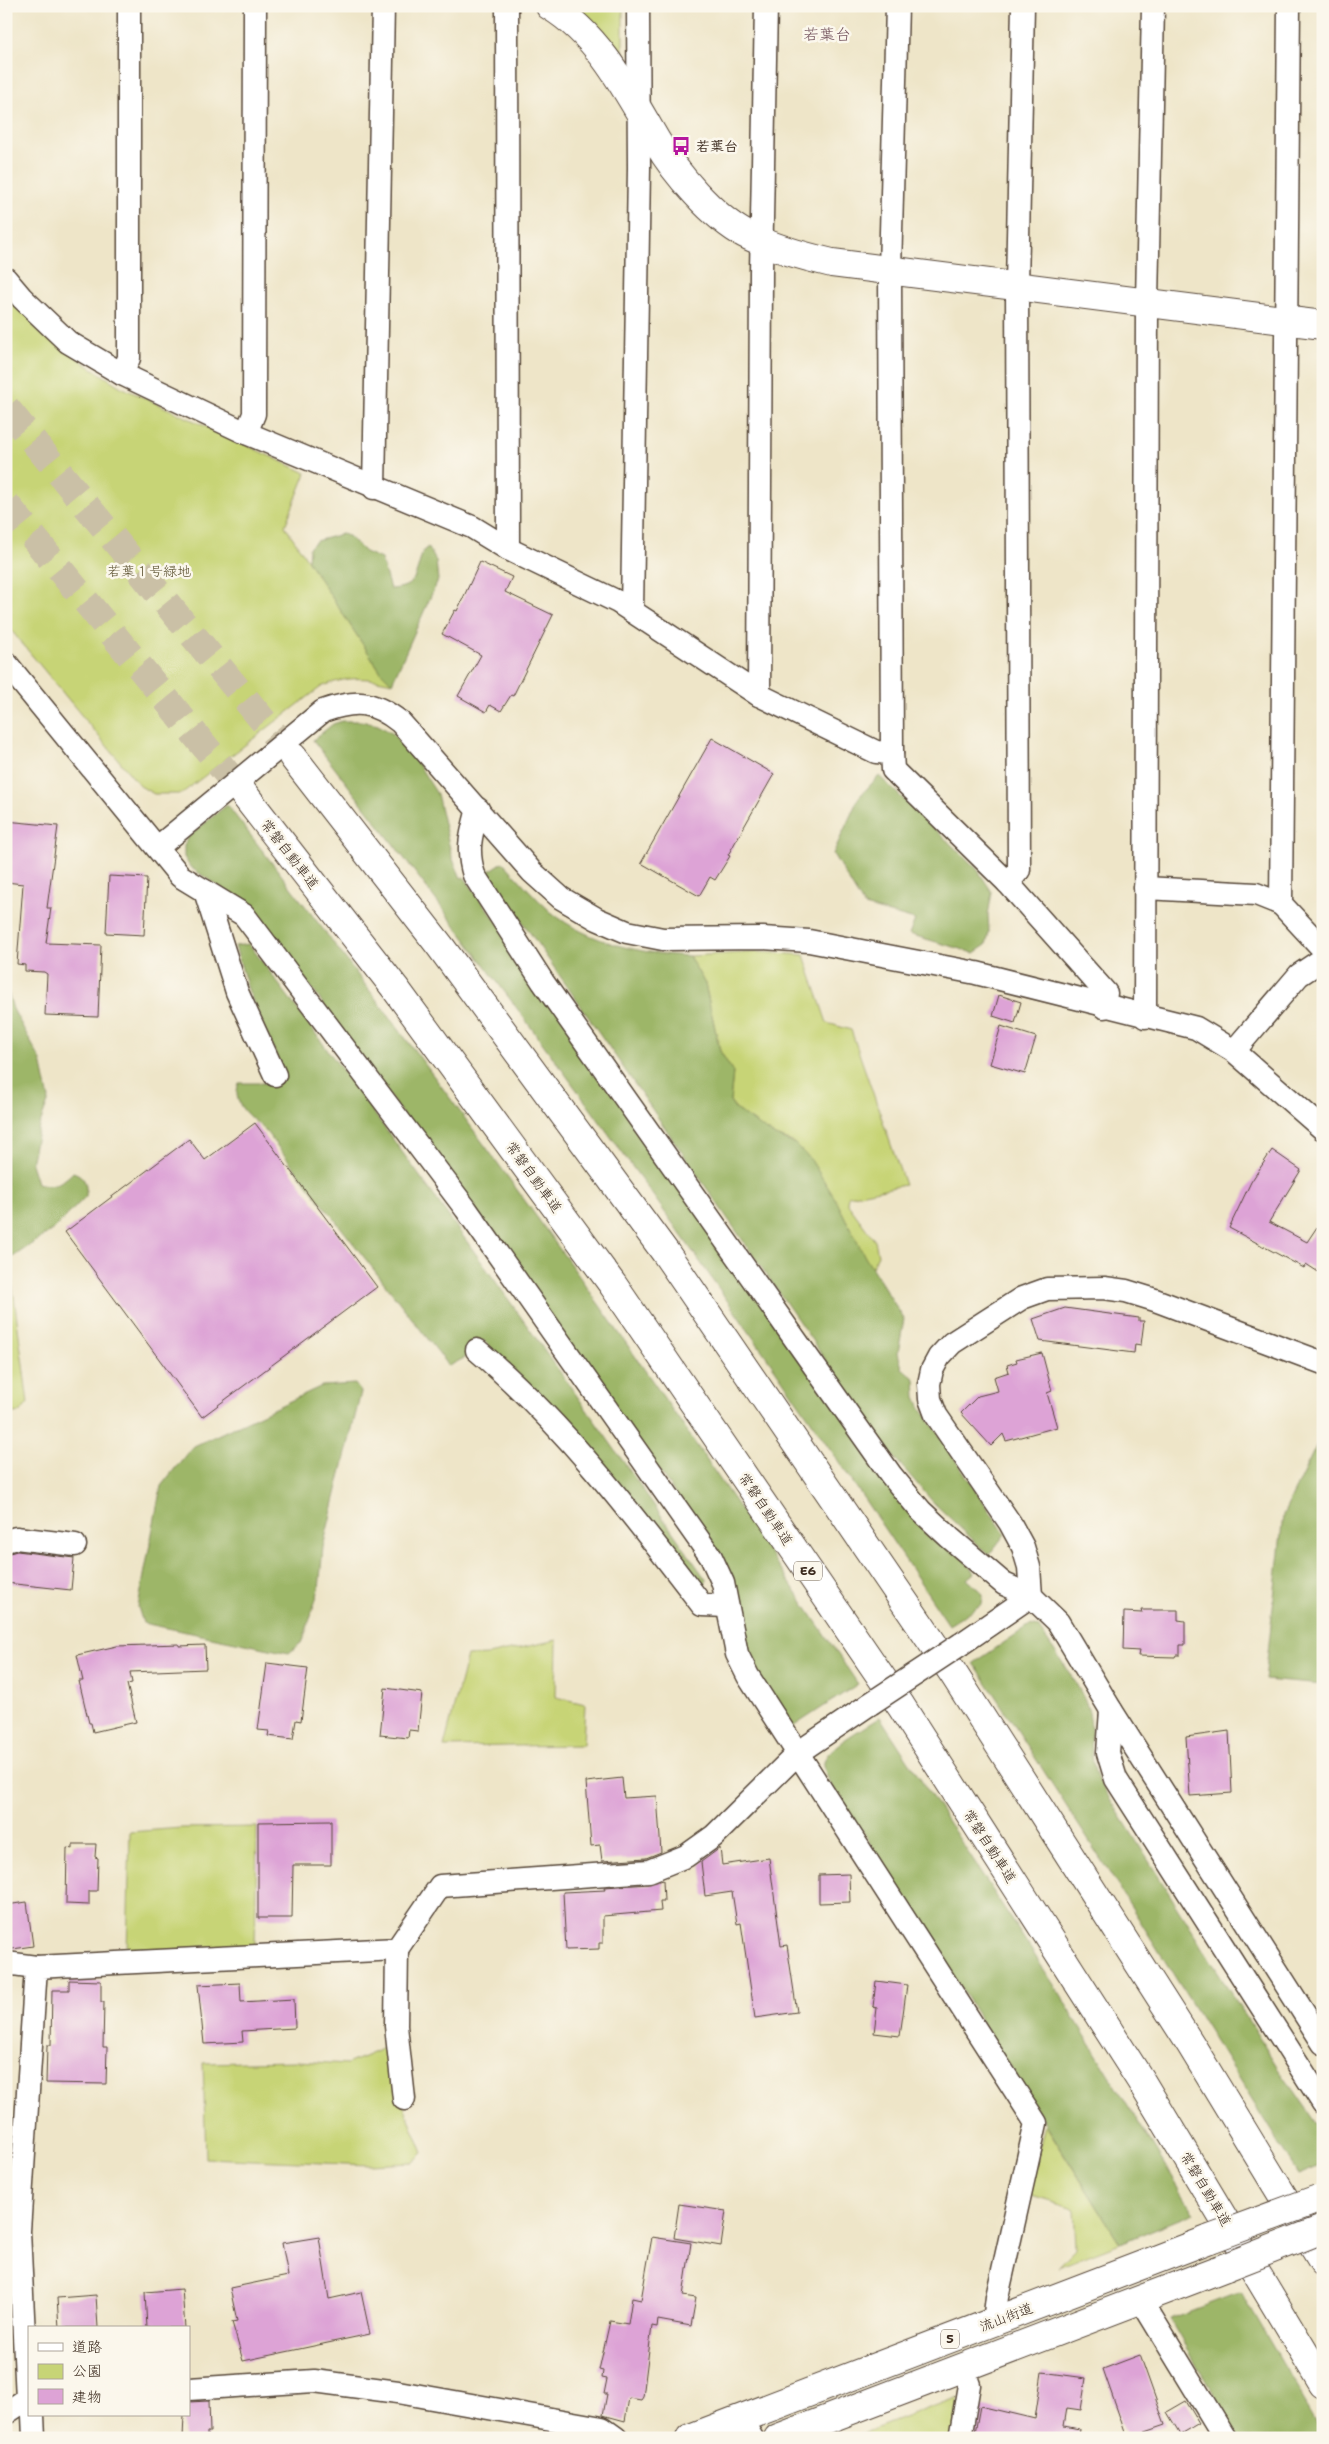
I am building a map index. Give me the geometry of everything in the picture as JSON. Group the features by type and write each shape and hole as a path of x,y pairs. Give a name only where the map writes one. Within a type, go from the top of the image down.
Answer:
{"main road":[{"path":"550,6 569,17 610,64 638,107 658,144 689,186 718,214 744,234 799,255 832,263 1323,325"},
{"path":"293,757 440,946 665,1252 925,1632 1191,2045 1323,2262"},
{"name":"常磐自動車道","path":"243,793 395,988 613,1285 890,1690 1141,2081 1323,2384"},
{"name":"流山街道","path":"690,2438 746,2428 994,2322 1320,2198"},
{"name":"5","path":"778,2438 1323,2229"}],"street":[{"path":"122,374 129,358 129,6"},
{"path":"246,433 254,414 255,6"},
{"path":"374,488 383,6"},
{"path":"507,6 508,549"},
{"path":"632,612 639,168 638,6"},
{"path":"760,695 762,241 766,6"},
{"path":"897,6 890,270 893,770 1008,883 1106,993 1104,1006"},
{"path":"1008,883 1019,870 1017,285 1023,6"},
{"path":"1144,1017 1147,302 1153,6"},
{"path":"1281,904 1288,320 1289,6"},
{"path":"6,279 22,298 68,342 122,374 246,433 374,488 472,527 508,549 618,602 760,695 876,752 892,752"},
{"path":"6,663 180,876 244,915 466,1209 711,1556 723,1583 726,1606 737,1654 748,1676 1036,2124 997,2297 994,2322"},
{"path":"158,847 323,711 340,705 359,702 386,711 400,722 532,872 561,898 597,919 627,932 663,939 763,938 809,941 976,974 1144,1017 1196,1028 1234,1051 1323,1129"},
{"path":"478,809 468,847 474,875 543,982 861,1435 921,1511 1004,1584 1031,1596 1058,1622 1111,1710 1323,2043"},
{"path":"1145,888 1256,894 1281,904 1323,949"},
{"path":"205,891 237,992 275,1075"},
{"path":"1234,1051 1298,975 1323,959"},
{"path":"1031,1596 1030,1567 1023,1547 1010,1523 936,1415 930,1399 929,1384 932,1370 939,1357 952,1342 1022,1298 1047,1289 1104,1288 1126,1291 1155,1300 1323,1363"},
{"path":"477,1350 519,1386 583,1455 702,1605 726,1606"},
{"path":"6,1541 16,1538 75,1545"},
{"path":"404,2098 396,2026 397,1949 440,1886 648,1871 686,1856 714,1836 798,1752 1031,1596"},
{"path":"1111,1710 1108,1753 1116,1779 1323,2103"},
{"path":"6,1963 36,1967 397,1949"},
{"path":"28,2387 19,2231 36,1967"},
{"path":"1141,2300 1225,2438"},
{"path":"960,2438 969,2385 962,2367"},
{"path":"190,2390 314,2381 398,2392 602,2428 616,2438"},
{"path":"6,2413 28,2404"},
{"path":"31,2416 34,2438"}],"green space":[{"path":"567,6 623,6 623,59 579,13"},
{"name":"若葉１号緑地","path":"6,294 84,363 121,387 306,473 285,526 381,672 392,683 348,679 330,683 321,687 181,794 154,794 140,786 6,624"},
{"path":"342,534 348,536 365,552 381,559 390,589 406,586 411,583 423,551 428,547 436,561 438,580 392,683 381,672 308,561 309,548 316,541"},
{"path":"342,721 361,721 378,725 393,734 418,764 437,794 452,857 461,878 464,877 974,1573 967,1579 983,1594 982,1604 949,1625 831,1450 650,1191 463,936 313,740 333,724"},
{"path":"879,776 977,869 992,892 988,915 989,932 986,945 974,953 909,934 915,920 864,906 833,854 859,797"},
{"path":"227,805 386,1012 582,1280 741,1510 858,1684 791,1728 745,1657 740,1635 740,1599 732,1578 720,1556 262,919 236,898 190,867 184,857 184,846 187,838"},
{"path":"503,862 551,912 582,932 617,945 653,953 689,956 705,984 720,1051 733,1072 730,1102 735,1109 775,1136 795,1144 811,1160 836,1200 865,1257 904,1319 898,1353 902,1368 915,1379 916,1397 921,1408 1005,1534 989,1555 934,1503 893,1456 865,1417 488,872"},
{"path":"249,944 481,1261 707,1581 699,1589 579,1434 483,1340 470,1355 449,1366 264,1129 243,1109 237,1097 239,1083 267,1083 284,1074 249,992 235,946"},
{"path":"760,952 804,955 827,1023 851,1030 905,1185 848,1196 847,1203 875,1241 878,1255 871,1269 819,1173 808,1159 794,1143 775,1136 757,1125 739,1112 730,1102 733,1072 720,1051 705,984 689,956"},
{"path":"6,986 13,1009 41,1061 49,1099 39,1126 31,1164 37,1183 56,1184 73,1172 83,1178 86,1196 55,1228 10,1259 6,1270"},
{"path":"9,1259 28,1403 21,1412 6,1414 6,1270"},
{"path":"355,1384 361,1392 323,1547 319,1589 303,1641 289,1653 143,1623 138,1607 161,1486 192,1447 322,1386"},
{"path":"1323,1432 1323,1685 1265,1680 1283,1515"},
{"path":"1030,1625 1038,1627 1067,1670 1086,1704 1089,1713 1094,1769 1097,1778 1278,2068 1323,2134 1323,2164 1298,2174 1127,1900 974,1663"},
{"path":"557,1640 556,1697 585,1704 583,1745 444,1747 467,1656 488,1655"},
{"path":"880,1717 1054,1985 1194,2213 1120,2243 826,1775 824,1766 825,1759 829,1753"},
{"path":"257,1827 255,1947 127,1953 130,1832 181,1828"},
{"path":"384,2048 394,2049 402,2101 423,2153 412,2163 369,2165 206,2158 203,2063 297,2061 347,2064"},
{"path":"1045,2124 1120,2243 1058,2267 1076,2248 1074,2209 1028,2195"},
{"path":"1241,2292 1323,2433 1323,2438 1239,2438 1170,2319"},
{"path":"958,2397 954,2438 851,2438"}],"building":[{"path":"480,562 512,577 505,592 553,615 513,696 511,695 501,711 490,705 486,712 458,696 481,655 442,634 455,610 457,611"},
{"path":"712,738 774,774 728,855 730,856 715,880 710,877 699,896 641,863"},
{"path":"6,821 58,826 47,908 51,908 46,943 101,945 98,1017 45,1015 47,974 44,972 25,971 25,965 17,964 23,884 6,882"},
{"path":"109,876 147,878 144,935 106,933"},
{"path":"999,995 1021,1002 1015,1023 993,1016"},
{"path":"1001,1026 1036,1037 1025,1074 990,1064"},
{"path":"255,1123 377,1287 202,1417 65,1232 189,1139 205,1160"},
{"path":"1272,1150 1301,1170 1269,1222 1307,1242 1323,1218 1323,1275 1306,1264 1304,1268 1229,1228 1251,1182"},
{"path":"1065,1308 1139,1318 1139,1321 1144,1321 1141,1345 1135,1344 1134,1353 1040,1341 1033,1319"},
{"path":"1042,1353 1052,1391 1047,1393 1057,1427 1006,1441 1003,1434 991,1446 961,1413 978,1396 998,1391 994,1377 1009,1372 1007,1365 1017,1362 1016,1359"},
{"path":"17,1551 74,1558 71,1590 6,1583 6,1554"},
{"path":"1141,1610 1178,1610 1178,1620 1185,1621 1185,1645 1180,1645 1180,1655 1175,1657 1138,1656 1139,1651 1123,1650 1124,1612 1142,1613"},
{"path":"179,1644 179,1646 205,1645 206,1669 130,1672 132,1683 127,1684 136,1722 93,1732 79,1681 83,1681 77,1655 117,1646"},
{"path":"267,1663 308,1668 301,1721 296,1720 293,1739 268,1736 269,1731 258,1730"},
{"path":"385,1688 422,1693 418,1731 409,1730 408,1738 380,1735"},
{"path":"1229,1731 1232,1793 1190,1796 1186,1737"},
{"path":"622,1778 624,1798 657,1796 661,1852 646,1858 602,1861 600,1845 591,1846 586,1782"},
{"path":"331,1821 331,1865 293,1865 292,1918 258,1918 258,1822"},
{"path":"73,1844 96,1844 95,1857 98,1858 97,1891 89,1891 89,1905 66,1904 67,1848 73,1849"},
{"path":"720,1848 722,1865 769,1858 781,1946 787,1945 797,2012 755,2018 741,1923 737,1924 732,1892 705,1896 701,1862"},
{"path":"849,1874 850,1902 819,1903 819,1875"},
{"path":"663,1880 664,1901 660,1901 661,1911 603,1916 603,1943 599,1943 599,1949 566,1950 563,1892 605,1890 604,1887 650,1884"},
{"path":"27,1902 33,1946 6,1950 6,1905"},
{"path":"69,1980 101,1981 101,2002 104,2002 103,2047 107,2047 106,2084 46,2083 47,2045 51,2045 52,1990 69,1990"},
{"path":"876,1981 907,1985 900,2036 874,2033 877,2008 873,2007"},
{"path":"240,1983 241,2002 294,1999 295,2028 242,2031 243,2042 204,2044 198,1985"},
{"path":"679,2204 726,2211 721,2246 674,2238"},
{"path":"319,2237 329,2299 361,2292 370,2334 243,2361 232,2322 237,2321 230,2288 288,2276 282,2243"},
{"path":"652,2237 691,2243 683,2296 696,2298 691,2326 658,2320 657,2327 652,2326 643,2397 641,2400 629,2398 625,2421 603,2415 607,2394 604,2394 607,2379 602,2378 603,2371 599,2370 610,2321 628,2324 632,2298 641,2300"},
{"path":"182,2289 185,2326 147,2326 145,2292"},
{"path":"96,2295 98,2326 59,2326 57,2298"},
{"path":"1140,2355 1165,2425 1127,2438 1103,2369"},
{"path":"1042,2372 1086,2378 1081,2410 1067,2408 1064,2426 1079,2429 1078,2438 974,2438 980,2406 1035,2419"},
{"path":"209,2401 210,2432 207,2432 207,2438 183,2438 184,2416 190,2416 190,2402"},
{"path":"1186,2401 1199,2423 1180,2434 1167,2412"}],"tunnel":[{"path":"6,408 293,757"},
{"path":"6,504 243,793"}],"place":[{"name":"若葉台","path":"681,146"}],"district":[{"name":"若葉台","path":"827,34"}]}
